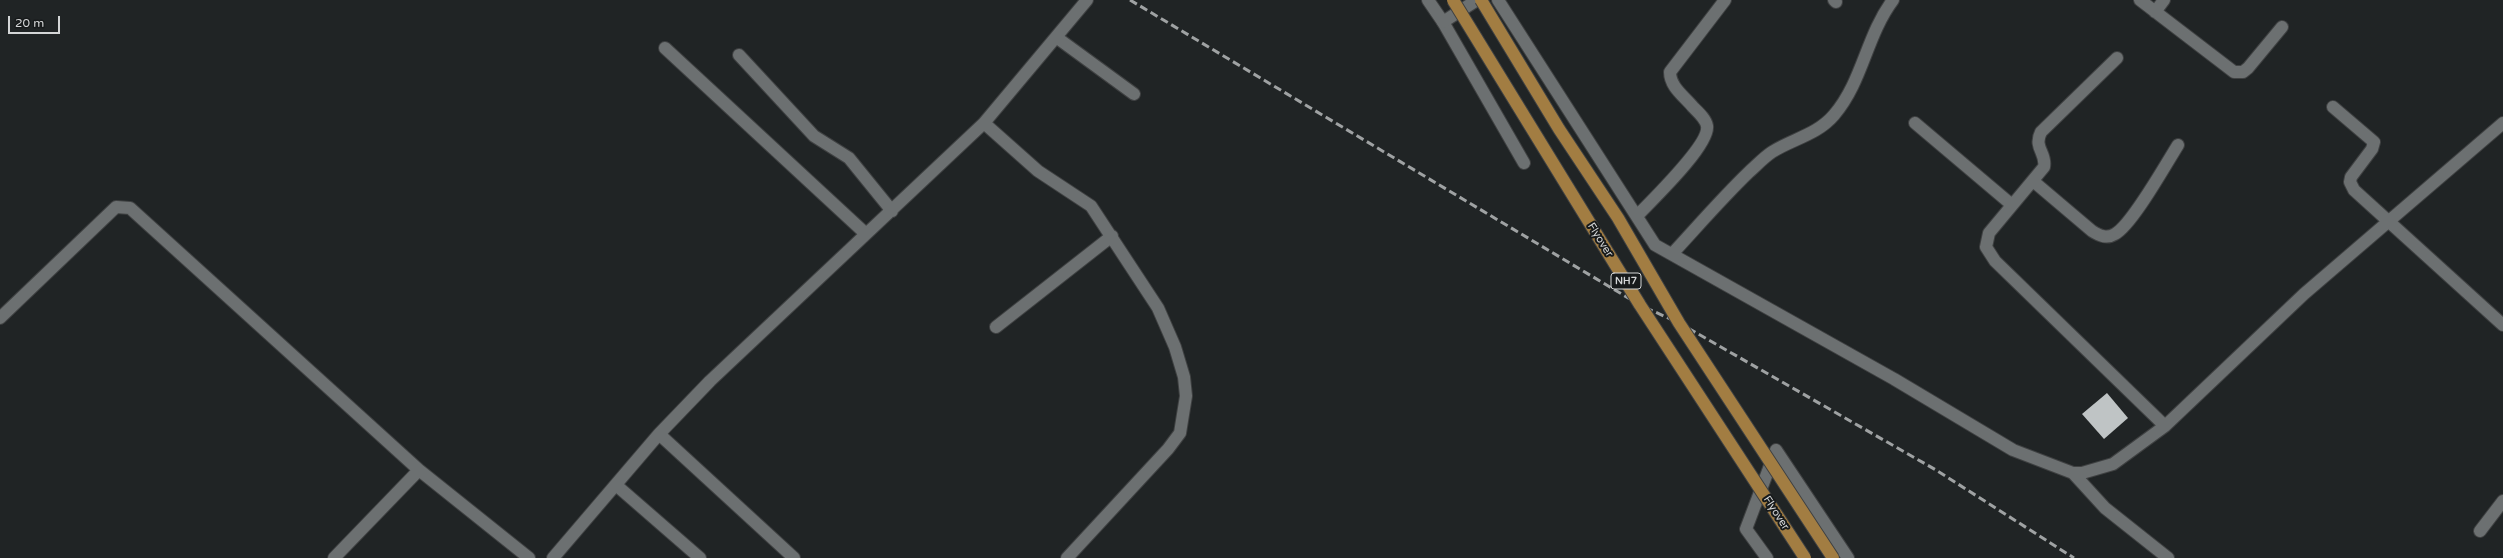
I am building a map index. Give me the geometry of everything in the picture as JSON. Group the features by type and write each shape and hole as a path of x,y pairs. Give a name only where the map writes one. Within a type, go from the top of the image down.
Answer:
{"highway":[{"name":"Flyover","path":"1453,0 1640,305 1806,558"},
{"name":"Flyover","path":"1481,0 1559,129 1618,218 1679,323 1833,558"}],"street":[{"path":"553,558 659,434 710,381 984,123 1087,0"},
{"path":"1428,0 1443,22 1524,163"},
{"path":"1443,22 1477,0"},
{"path":"1498,0 1655,245 1894,378 2013,450 2073,473 2082,473 2113,464 2165,426 2304,294 2503,123"},
{"path":"1637,216 1683,166 1704,140 1707,127 1706,121 1672,83 1670,72 1725,0"},
{"path":"1672,254 1732,188 1772,152 1803,138 1834,116 1851,92 1881,16 1893,0"},
{"path":"2140,0 2234,72 2239,73 2248,68 2282,27"},
{"path":"2155,12 2164,0"},
{"path":"1056,37 1134,94"},
{"path":"666,48 866,234"},
{"path":"739,55 814,136 849,158 892,211"},
{"path":"2118,58 2041,132 2038,142 2045,163 2033,181 1989,233 1986,241 1988,253 2165,426"},
{"path":"2333,107 2374,142 2372,148 2351,177 2350,184 2389,222 2503,325"},
{"path":"984,123 1038,171 1091,206 1158,308 1175,347 1184,376 1186,396 1184,416 1180,433 1168,449 1067,558"},
{"path":"1915,123 2012,205"},
{"path":"2033,181 2092,231 2100,236 2108,237 2115,235 2127,223 2178,145"},
{"path":"0,318 116,207 130,208 420,470 529,558"},
{"path":"996,327 1112,236"},
{"path":"659,434 794,558"},
{"path":"1767,558 1746,528 1776,450 1848,558"},
{"path":"334,558 420,470"},
{"path":"2073,473 2105,508 2168,558"},
{"path":"616,485 700,558"},
{"path":"2480,531 2503,501"}],"building":[{"path":"2107,393 2128,418 2104,439 2082,414"}],"railway":[{"path":"1130,0 1640,305 1679,323 1936,470 2074,558"}]}
